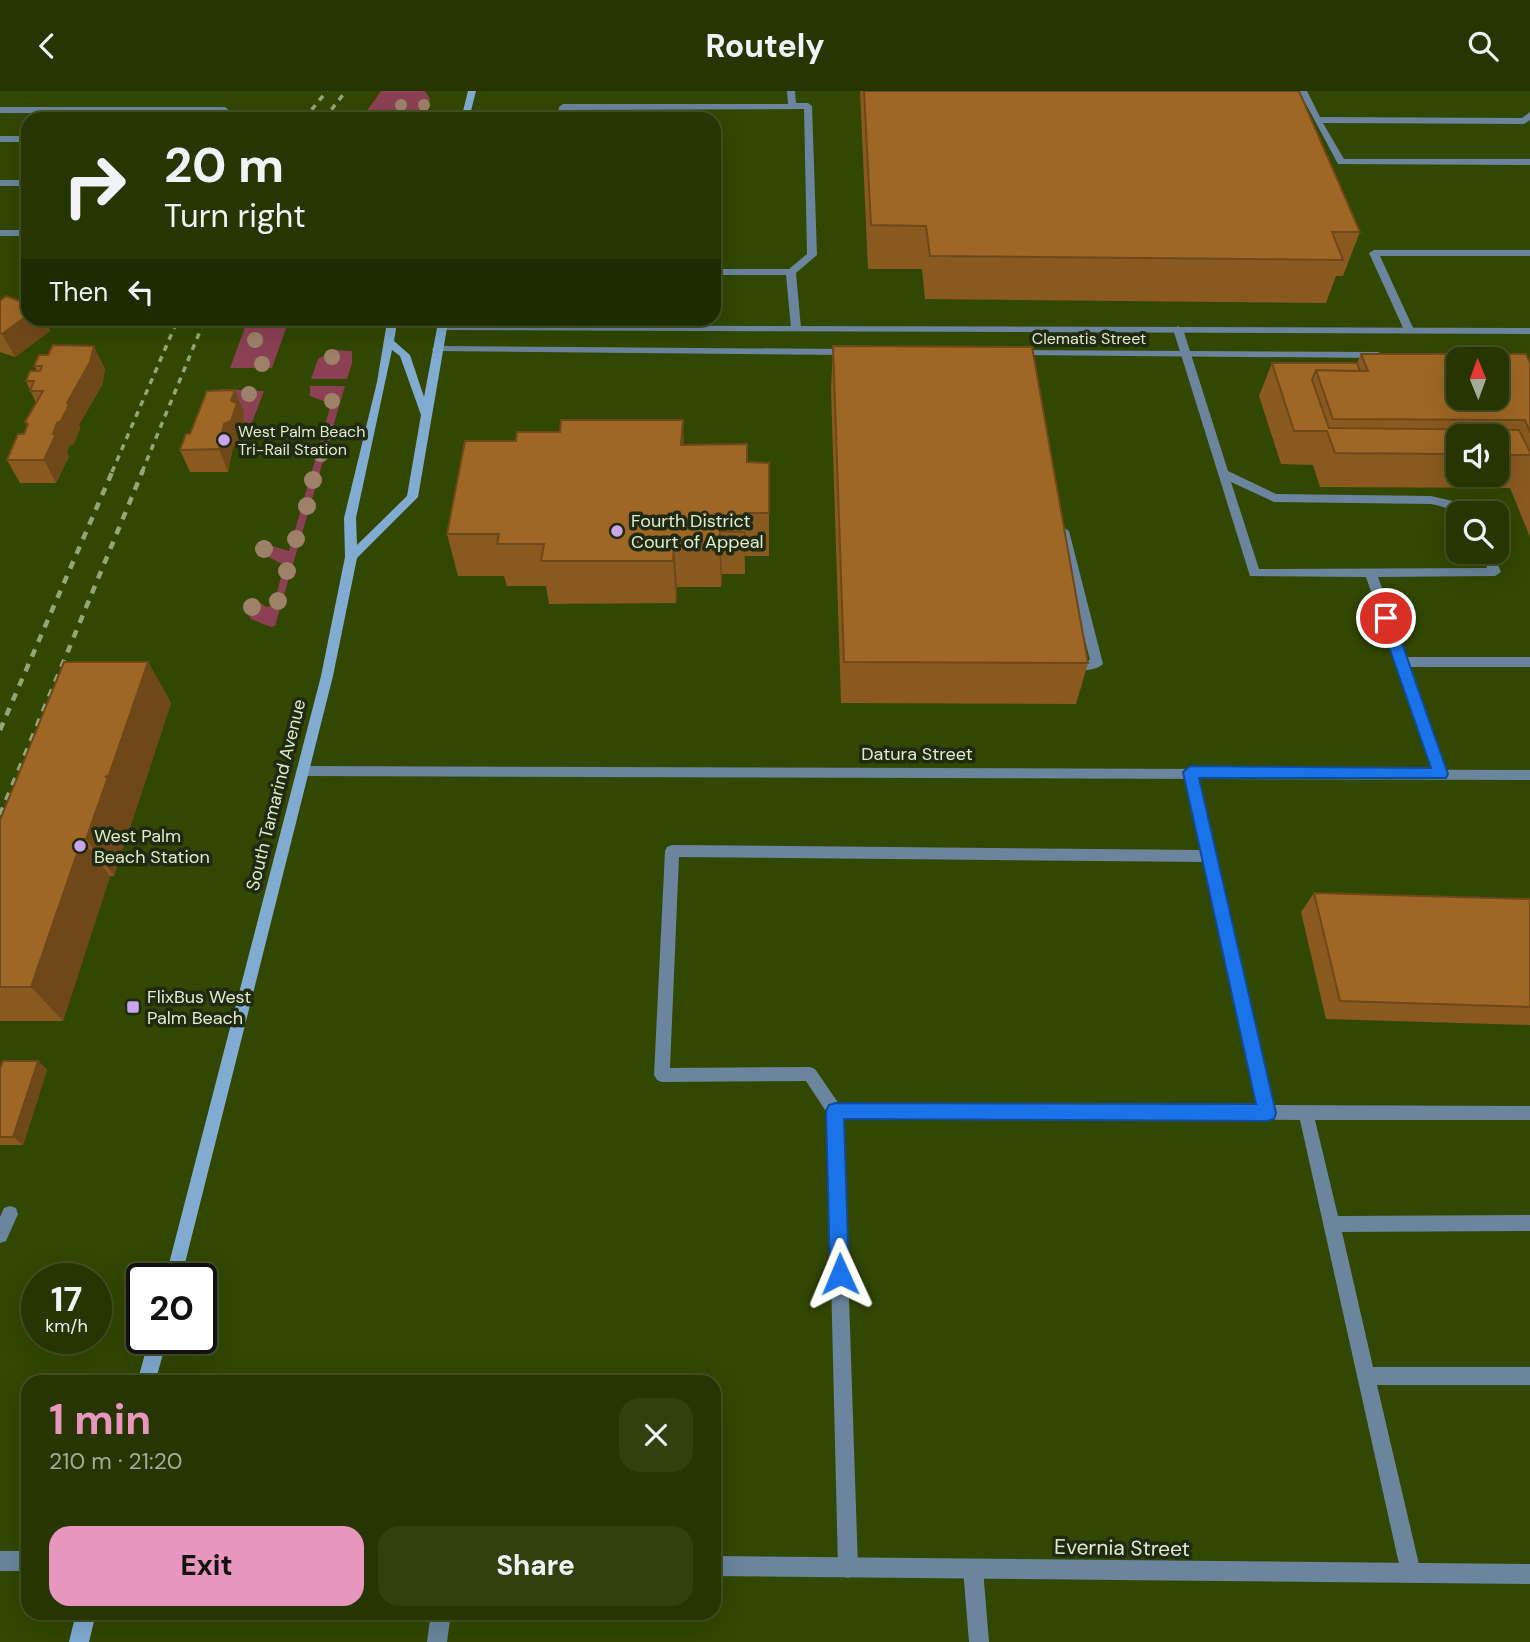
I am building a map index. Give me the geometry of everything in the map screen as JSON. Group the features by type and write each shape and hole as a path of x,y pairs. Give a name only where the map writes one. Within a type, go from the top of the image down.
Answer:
{"street":[{"path":"467,112 472,91"},
{"path":"791,91 792,106"},
{"path":"1303,91 1341,162 1530,162"},
{"path":"562,112 563,107 808,106 812,255 791,272 721,272"},
{"path":"0,110 57,112"},
{"path":"192,112 225,110 224,112"},
{"path":"1317,120 1527,118 1530,130"},
{"path":"0,139 21,139"},
{"path":"0,183 21,183"},
{"path":"0,233 21,233"},
{"path":"1409,330 1374,253 1530,253"},
{"path":"791,272 796,328"},
{"name":"South Tamarind Avenue","path":"177,1263 330,663 351,557 350,517 391,326"},
{"path":"351,557 412,497 440,326"},
{"name":"Clematis Street","path":"654,326 1530,331"},
{"path":"1178,330 1254,573 1495,572 1492,564"},
{"path":"389,342 405,355 426,417"},
{"path":"438,349 854,352"},
{"name":"Clematis Street","path":"1006,353 1392,355"},
{"path":"1224,474 1275,498 1431,500 1446,503"},
{"path":"1059,516 1097,664 1069,665"},
{"path":"1371,573 1441,774"},
{"path":"1401,662 1530,662"},
{"name":"Datura Street","path":"303,771 1530,775"},
{"path":"1190,772 1267,1113"},
{"path":"848,1568 835,1111 810,1074 662,1075 672,851 1209,856"},
{"path":"835,1111 1530,1113"},
{"path":"1306,1113 1411,1573"},
{"path":"0,1235 10,1214"},
{"path":"1332,1224 1530,1223"},
{"path":"148,1375 154,1354"},
{"path":"1367,1376 1530,1375"},
{"path":"0,1561 21,1561"},
{"name":"Evernia Street","path":"721,1566 1530,1574"},
{"path":"973,1569 979,1642"},
{"path":"79,1642 84,1620"},
{"path":"437,1642 440,1620"}],"shaded area":[{"path":"381,91 425,91 430,99 426,112 366,112"},
{"path":"245,326 287,326 272,368 230,368"},
{"path":"334,350 352,351 352,363 347,379 311,379 318,359"},
{"path":"310,386 345,386 275,626 271,627 251,619 243,606 253,599 267,607 274,605 284,565 258,549 262,543 289,551 331,404 310,396"},
{"path":"220,389 264,391 243,446 237,446 240,443 211,414"}],"building":[{"path":"864,91 1299,91 1360,232 1332,232 1343,260 930,256 926,226 871,225"},
{"path":"6,296 21,301 21,320 2,334 0,333 0,301"},
{"path":"53,345 94,346 90,362 67,403 69,405 61,421 57,423 53,434 56,434 44,460 7,460 18,434 24,434 28,424 25,422 43,391 30,391 34,381 26,381 30,371 40,371 42,366 34,366 39,355 48,355"},
{"path":"833,346 1032,347 1088,663 844,662"},
{"path":"1361,354 1446,354 1446,410 1509,410 1509,354 1526,354 1530,363 1530,432 1525,420 1333,419 1316,370 1368,371"},
{"path":"1272,363 1357,363 1360,371 1316,370 1312,380 1329,428 1446,429 1446,454 1335,453 1327,431 1294,431"},
{"path":"235,390 231,401 237,403 231,421 224,424 219,449 180,450 186,434 190,434 207,391"},
{"path":"561,420 683,420 681,445 747,444 747,462 769,463 769,513 745,513 744,532 720,531 719,544 674,545 673,561 541,561 544,544 497,544 499,534 447,534 465,441 516,441 517,432 560,432"},
{"path":"1509,430 1519,430 1530,455 1509,455"},
{"path":"64,662 148,662 109,775 105,777 108,777 86,839 82,839 31,987 0,987 0,820"},
{"path":"1314,893 1530,899 1530,1007 1340,1001"},
{"path":"3,1061 38,1061 13,1137 0,1137 0,1068"}],"railway":[{"path":"310,112 327,91"},
{"path":"330,112 346,91"},
{"path":"112,472 175,326"},
{"path":"142,472 202,326"},
{"path":"0,730 113,470"},
{"path":"0,815 143,470"}],"place":[{"name":"West Palm Beach Tri-Rail Station","path":"224,440"},
{"name":"Fourth District Court of Appeal","path":"617,531"},
{"name":"West Palm Beach Station","path":"80,846"},
{"name":"FlixBus West Palm Beach","path":"133,1007"}],"route":[{"path":"840,1274 835,1111 1267,1113 1190,772 1441,774 1386,618"}]}
